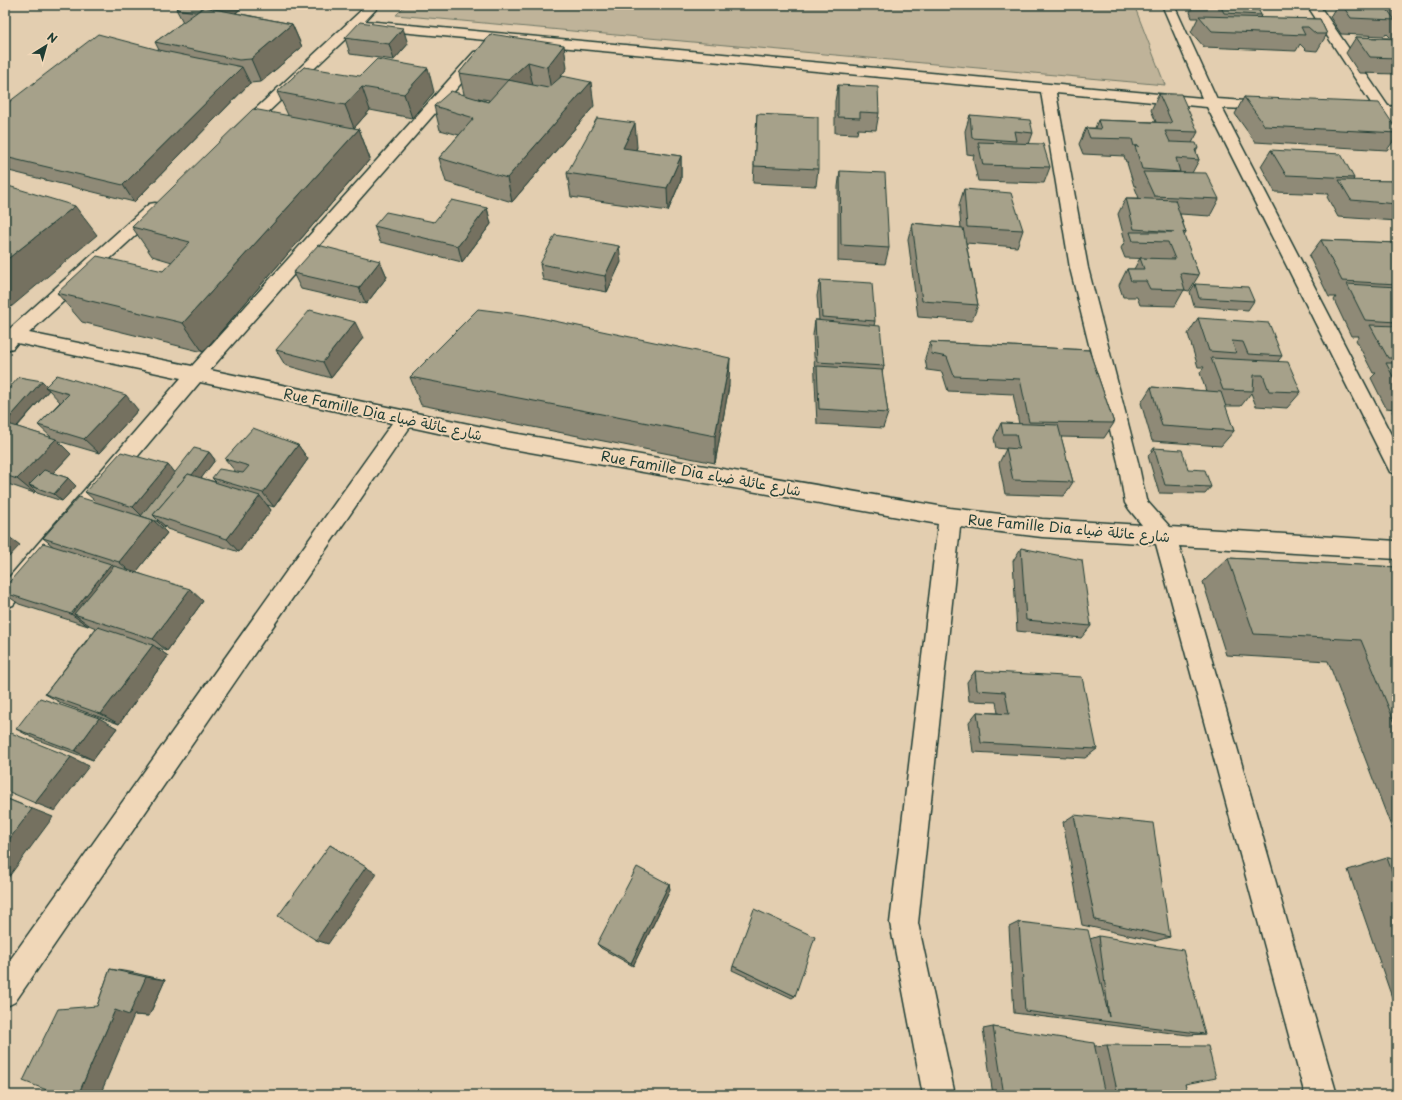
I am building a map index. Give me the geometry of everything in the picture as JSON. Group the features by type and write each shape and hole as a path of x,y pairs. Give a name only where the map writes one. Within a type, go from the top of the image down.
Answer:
{"street":[{"path":"226,143 374,5"},
{"path":"1168,5 1212,103 1397,466"},
{"path":"1313,5 1390,110 1397,130"},
{"path":"355,24 1212,103 1282,106"},
{"path":"5,598 196,374 495,37"},
{"path":"1048,88 1079,268 1128,462 1136,503 1165,536 1321,1095"},
{"path":"1344,108 1390,110"},
{"path":"9,340 168,196"},
{"name":"Rue Famille Dia شارع عائلة ضياء","path":"9,340 196,374 507,440 950,516 1042,528 1397,550"},
{"path":"5,992 406,418"},
{"path":"939,1095 904,923 950,516"}],"shaded area":[{"path":"406,5 1134,5 1165,85 396,15"}],"building":[{"path":"181,5 219,5 214,9 204,7 196,12 176,9"},
{"path":"1220,5 1256,5 1261,15 1224,13"},
{"path":"1342,5 1384,5 1395,20 1351,18"},
{"path":"204,7 292,24 251,59 239,60 155,42"},
{"path":"1199,16 1320,19 1327,34 1316,34 1308,27 1301,27 1305,35 1212,31"},
{"path":"360,22 403,28 389,44 345,38"},
{"path":"98,34 159,50 242,67 123,185 5,157 5,105"},
{"path":"491,34 564,45 547,67 528,62 508,80 459,73"},
{"path":"1356,37 1397,39 1397,58 1370,57"},
{"path":"377,59 428,68 404,94 362,87 345,105 277,92 304,67 360,76"},
{"path":"562,76 591,82 507,178 439,158 474,118 434,106 451,91 488,102 508,80 548,88"},
{"path":"838,85 878,87 879,113 860,112 860,118 838,117"},
{"path":"1159,94 1181,94 1198,132 1165,131 1170,142 1196,143 1198,148 1195,150 1199,160 1176,158 1180,172 1142,169 1132,139 1090,138 1086,128 1101,129 1098,120 1172,123"},
{"path":"1244,97 1379,103 1397,130 1397,133 1265,126"},
{"path":"253,109 359,129 183,323 57,293 97,256 163,271 190,242 132,227"},
{"path":"757,114 818,117 818,169 754,166"},
{"path":"970,115 1030,120 1033,133 1014,131 1016,141 972,138"},
{"path":"597,118 635,123 623,148 681,156 667,188 567,173"},
{"path":"978,142 1043,144 1050,167 983,165"},
{"path":"1271,150 1341,154 1354,178 1286,175"},
{"path":"840,171 885,173 889,248 841,245"},
{"path":"1143,172 1206,173 1219,199 1154,196"},
{"path":"1339,180 1397,181 1397,204 1351,200"},
{"path":"5,185 75,206 5,261"},
{"path":"964,189 1011,193 1023,230 967,227"},
{"path":"1126,198 1175,200 1186,233 1183,232 1199,275 1180,273 1185,290 1150,289 1146,281 1131,281 1127,269 1144,269 1140,258 1175,259 1168,242 1133,241 1130,232 1174,232 1134,229"},
{"path":"452,200 487,208 458,246 374,226 386,212 434,222"},
{"path":"912,223 963,228 978,305 922,301"},
{"path":"555,235 619,246 605,276 540,264"},
{"path":"1321,240 1397,243 1397,284 1342,281"},
{"path":"318,245 380,261 359,288 293,273"},
{"path":"820,280 872,283 875,321 822,317"},
{"path":"1195,284 1248,287 1254,301 1199,298"},
{"path":"1347,284 1397,287 1397,322 1365,320"},
{"path":"478,309 526,315 730,358 715,436 410,377"},
{"path":"310,310 355,322 323,362 276,350"},
{"path":"1198,318 1269,323 1282,356 1248,354 1243,342 1232,341 1236,353 1209,351"},
{"path":"815,320 880,326 884,366 817,362"},
{"path":"1370,325 1397,326 1397,358 1388,358"},
{"path":"930,342 1089,350 1114,423 1029,422 1020,379 954,376 947,357 932,354"},
{"path":"1211,358 1288,362 1301,392 1269,391 1263,375 1254,375 1253,391 1223,390"},
{"path":"1386,363 1397,363 1397,384"},
{"path":"817,366 882,370 888,413 819,409"},
{"path":"57,375 126,395 84,439 38,425 69,394 45,387"},
{"path":"19,377 42,381 5,423 5,393"},
{"path":"1151,387 1221,392 1234,431 1162,426"},
{"path":"5,423 56,439 17,479 5,475"},
{"path":"1001,423 1058,425 1073,482 1013,480 1006,448 1019,449 1016,434 1003,434"},
{"path":"253,428 298,445 263,493 212,478 219,469 243,473 249,466 225,459"},
{"path":"194,448 209,452 192,475 188,474 153,515 158,520 155,521 141,516"},
{"path":"1154,448 1182,450 1188,469 1205,470 1211,487 1165,485"},
{"path":"121,452 168,465 133,507 85,492"},
{"path":"44,470 68,478 54,494 29,485"},
{"path":"188,474 260,496 227,539 153,515"},
{"path":"79,497 153,520 119,562 43,538"},
{"path":"43,543 111,564 71,614 5,593 5,587"},
{"path":"1021,548 1082,560 1091,626 1026,620"},
{"path":"1228,558 1397,567 1397,728 1361,640 1254,634"},
{"path":"114,566 190,589 153,639 74,614"},
{"path":"98,627 153,645 101,714 45,694"},
{"path":"975,671 1082,677 1097,749 981,743 977,712 1009,714 1005,692 977,690"},
{"path":"40,698 99,718 75,751 16,729"},
{"path":"11,733 71,757 35,803 5,790 5,740"},
{"path":"5,798 32,809 5,845"},
{"path":"1074,815 1153,823 1170,937 1095,920"},
{"path":"330,845 366,867 316,940 278,916"},
{"path":"1387,858 1397,859 1397,885"},
{"path":"637,867 669,884 631,963 597,944"},
{"path":"754,909 815,937 795,996 733,966"},
{"path":"1019,922 1088,930 1109,1017 1099,936 1183,950 1205,1034 1025,1011"},
{"path":"110,969 146,977 129,1015 115,1010 78,1095 60,1095 23,1081 58,1009 97,1006"},
{"path":"993,1027 1094,1043 1105,1095 1004,1095"},
{"path":"1107,1045 1208,1046 1216,1078 1185,1084 1188,1095 1118,1095"}]}
